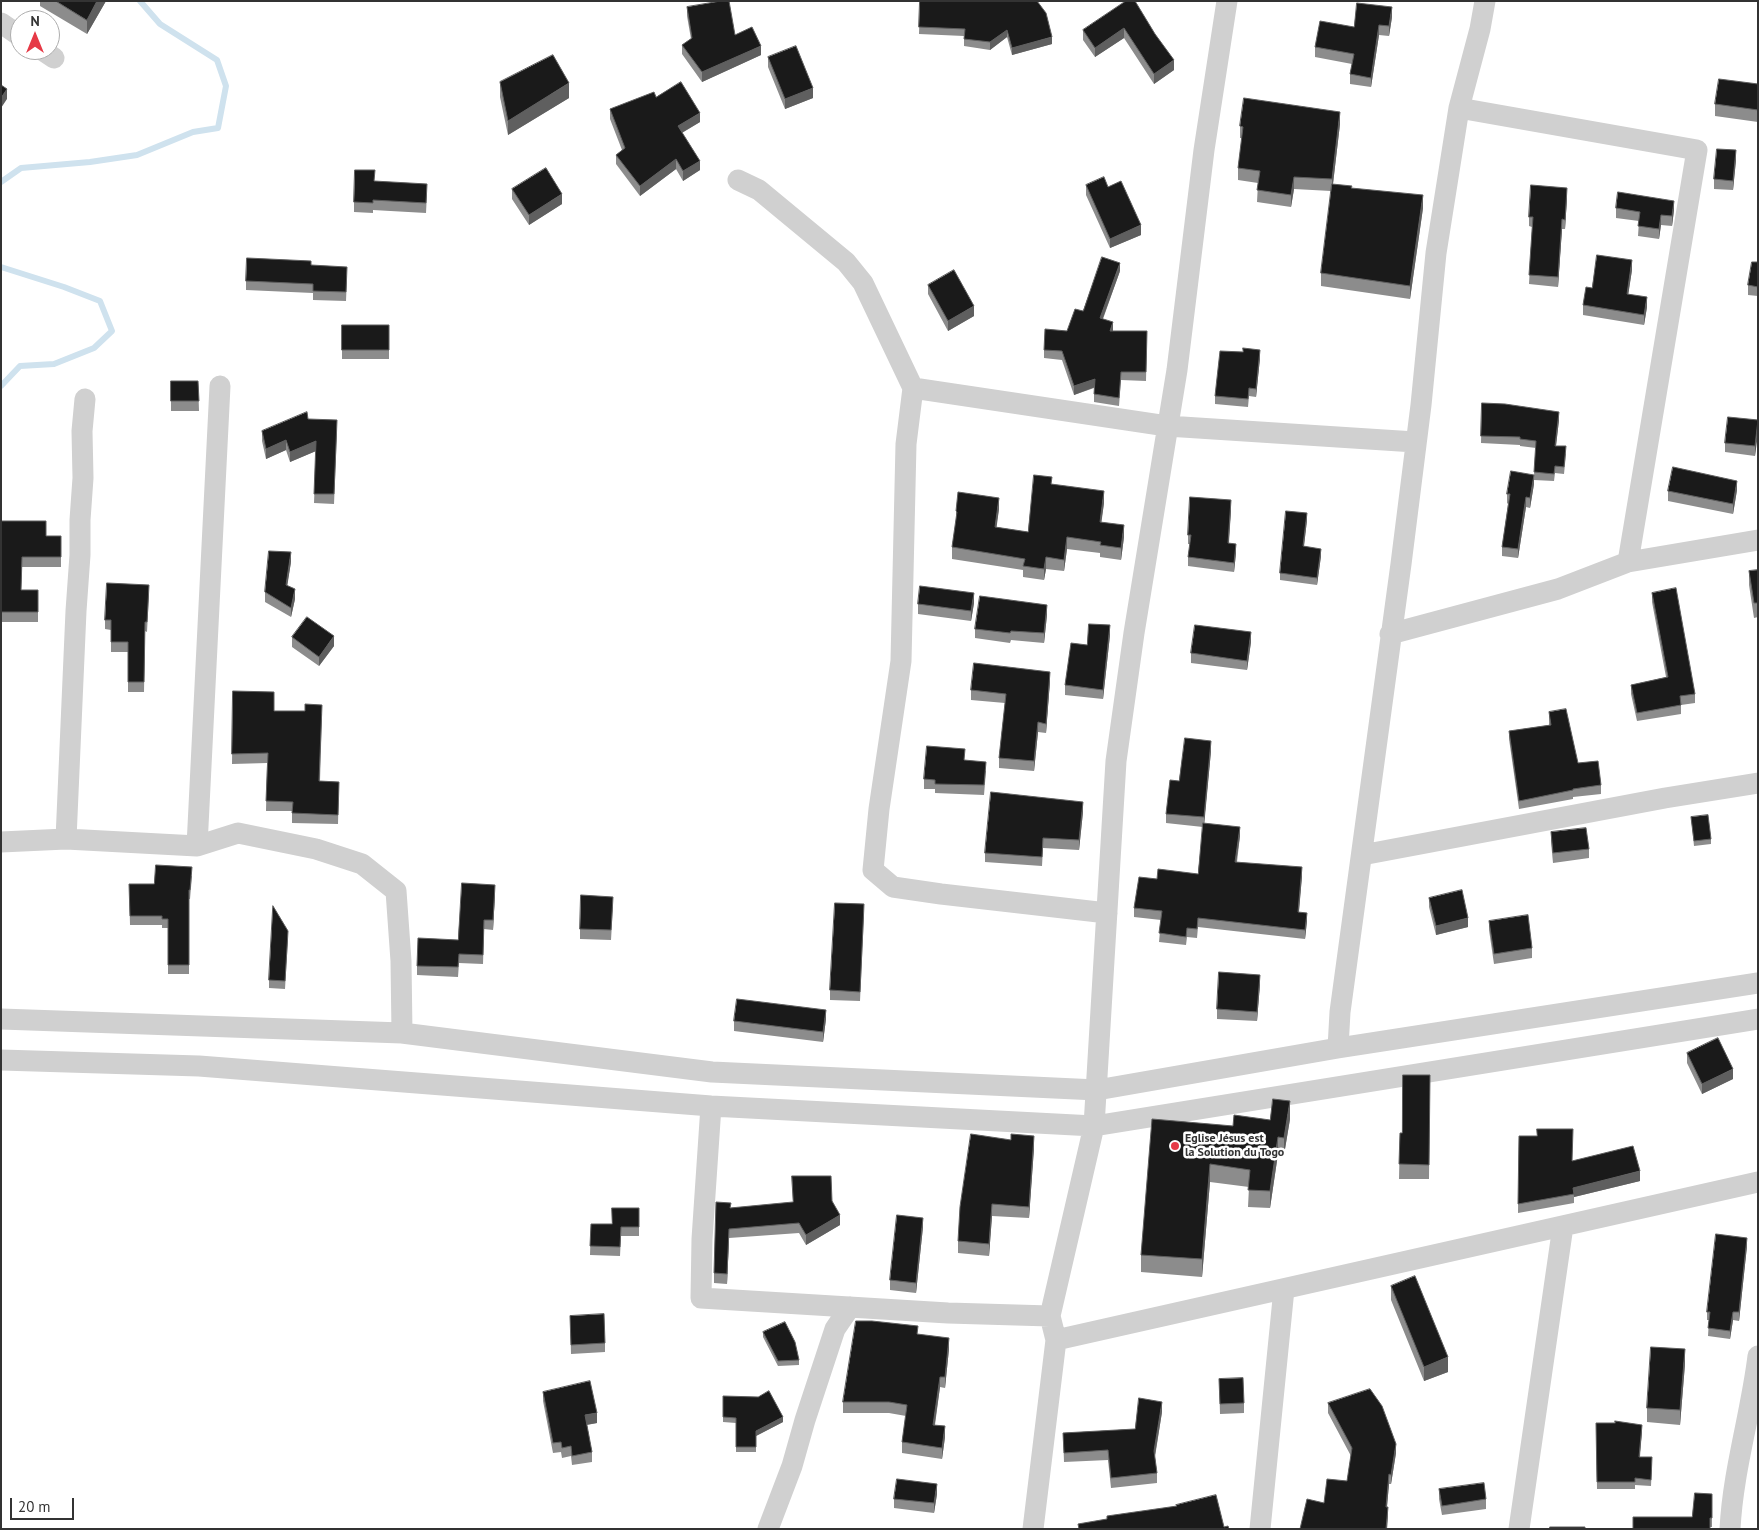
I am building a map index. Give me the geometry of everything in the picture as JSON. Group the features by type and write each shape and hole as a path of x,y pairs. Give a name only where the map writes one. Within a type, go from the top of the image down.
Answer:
{"street":[{"path":"1033,1529 1056,1340 1050,1316 1094,1126 1116,762 1177,370 1204,150 1227,1"},
{"path":"1338,1048 1340,1012 1401,564 1436,253 1460,108 1480,29 1485,1"},
{"path":"1460,108 1697,150 1628,562"},
{"path":"738,180 759,190 846,262 863,283 913,388 906,444 901,661 879,809 874,870 893,886 942,894 1106,913"},
{"path":"197,846 220,386"},
{"path":"913,388 1167,426 1415,442"},
{"path":"66,839 80,555 83,478 82,431 85,399"},
{"path":"1390,634 1558,589 1628,562 1758,540"},
{"path":"1362,855 1664,798 1758,783"},
{"path":"1,842 66,839 197,846 238,833 316,849 362,864 396,891 401,961 402,1033"},
{"path":"1,1019 402,1033 712,1072 1097,1090 1338,1048 1758,983"},
{"path":"1,1060 199,1066 711,1106 1094,1126 1758,1019"},
{"path":"711,1106 702,1229 701,1298 948,1313 1050,1316"},
{"path":"1056,1340 1758,1182"},
{"path":"1519,1529 1563,1226"},
{"path":"1260,1529 1284,1289"},
{"path":"768,1529 792,1466 835,1329 850,1307"},
{"path":"1730,1529 1741,1446 1756,1383 1758,1356"}],"building":[{"path":"56,1 97,1 87,20"},
{"path":"729,1 735,35 752,27 761,46 702,72 682,45 692,38 687,7"},
{"path":"920,1 1037,1 1046,13 1052,37 1012,48 1007,30 990,42 964,39 965,29 919,27"},
{"path":"1126,1 1135,1 1155,34 1174,60 1154,74 1124,28 1095,48 1083,30"},
{"path":"1357,3 1392,7 1389,26 1379,25 1371,78 1350,74 1354,54 1315,47 1320,21 1354,27"},
{"path":"796,46 813,88 785,99 768,57"},
{"path":"553,55 569,83 508,121 500,82"},
{"path":"1719,79 1758,84 1758,110 1715,104"},
{"path":"681,82 700,113 678,126 700,161 683,171 676,159 640,186 616,155 625,148 610,109 654,92 656,97"},
{"path":"1,85 7,89 1,98"},
{"path":"1244,98 1340,112 1332,179 1294,177 1291,195 1257,190 1260,171 1238,168 1243,127 1240,126"},
{"path":"1717,149 1736,150 1733,181 1714,179"},
{"path":"546,168 562,194 529,215 512,189"},
{"path":"355,170 375,170 374,181 427,184 426,203 373,200 373,203 354,202"},
{"path":"1104,177 1108,187 1121,181 1141,225 1110,239 1086,185"},
{"path":"1332,184 1352,186 1351,188 1423,195 1410,286 1321,273"},
{"path":"1531,185 1567,188 1565,220 1562,219 1558,277 1529,275 1533,217 1529,217"},
{"path":"1618,192 1674,201 1672,216 1661,215 1659,229 1638,226 1640,212 1616,208"},
{"path":"1597,255 1632,260 1627,294 1647,297 1644,315 1583,305 1586,287 1592,288"},
{"path":"1102,257 1120,263 1100,318 1113,322 1110,331 1147,331 1146,372 1121,372 1119,398 1094,394 1095,379 1074,386 1062,351 1044,350 1045,329 1067,331 1075,309 1083,311"},
{"path":"247,258 311,261 311,265 347,267 346,292 313,291 313,284 246,281"},
{"path":"1752,262 1758,262 1758,287 1748,285"},
{"path":"954,270 974,306 948,321 928,285"},
{"path":"342,325 389,325 389,350 342,350"},
{"path":"1243,348 1260,350 1256,389 1249,388 1248,399 1215,396 1220,351 1243,352"},
{"path":"171,381 198,381 199,401 171,401"},
{"path":"1482,403 1505,404 1559,412 1555,446 1566,446 1564,467 1555,466 1554,474 1534,472 1536,441 1520,439 1520,437 1481,436"},
{"path":"307,412 308,419 337,420 334,494 314,494 316,441 290,452 286,440 266,449 262,431"},
{"path":"1728,417 1758,420 1755,446 1725,443"},
{"path":"1673,467 1737,481 1733,504 1668,491"},
{"path":"1511,471 1534,475 1530,498 1526,497 1518,549 1502,547 1510,494 1507,494"},
{"path":"1034,475 1052,477 1051,484 1104,491 1100,522 1124,525 1121,548 1100,545 1101,542 1067,537 1064,560 1046,557 1044,569 1023,566 1025,559 952,547 958,492 999,498 995,527 1028,532"},
{"path":"1190,497 1231,500 1228,543 1236,544 1234,563 1188,557 1191,535 1188,535"},
{"path":"1286,511 1307,513 1303,546 1321,549 1317,578 1280,573"},
{"path":"1,521 46,521 46,536 61,536 61,557 22,557 21,590 38,590 38,612 1,612"},
{"path":"269,551 291,552 286,585 295,589 291,608 265,592"},
{"path":"1758,570 1758,603 1754,603 1749,571"},
{"path":"107,583 149,585 147,622 145,622 144,682 128,682 128,642 111,642 111,620 105,620"},
{"path":"920,586 974,593 971,611 918,604"},
{"path":"1676,588 1695,694 1680,696 1681,705 1637,713 1631,685 1668,677 1652,593"},
{"path":"980,596 1047,605 1044,633 1011,631 1010,633 975,629"},
{"path":"307,617 334,636 319,657 292,637"},
{"path":"1089,624 1110,625 1103,690 1065,685 1071,643 1087,645"},
{"path":"1195,625 1251,632 1247,661 1191,653"},
{"path":"974,663 1050,672 1046,724 1038,722 1034,761 999,758 1006,694 971,690"},
{"path":"233,691 274,692 274,711 305,711 305,704 322,705 319,781 339,782 338,815 292,813 293,802 266,801 268,753 232,754"},
{"path":"1566,709 1578,763 1598,761 1601,785 1519,801 1509,731 1551,725 1549,712"},
{"path":"1185,738 1211,741 1204,817 1166,814 1170,780 1179,781"},
{"path":"927,746 965,749 964,760 986,762 984,785 935,784 935,780 924,779"},
{"path":"991,792 1083,802 1079,840 1043,838 1042,857 985,853"},
{"path":"1708,815 1711,839 1694,841 1691,817"},
{"path":"1203,823 1240,827 1235,862 1302,867 1298,912 1307,913 1305,930 1198,918 1197,929 1187,928 1186,937 1159,933 1162,911 1134,908 1139,877 1157,879 1158,869 1198,874"},
{"path":"1586,828 1589,849 1553,853 1551,832"},
{"path":"156,865 192,867 189,890 189,965 168,965 168,919 162,919 162,916 130,916 129,884 154,884"},
{"path":"462,883 495,885 493,920 484,920 483,955 459,954 458,967 417,966 418,938 458,940"},
{"path":"1462,890 1468,918 1436,926 1429,898"},
{"path":"581,895 613,897 611,930 580,929"},
{"path":"835,903 864,904 860,992 830,990"},
{"path":"273,906 288,931 285,981 269,980"},
{"path":"1528,915 1532,948 1494,954 1489,921"},
{"path":"1219,972 1260,975 1257,1012 1217,1009"},
{"path":"737,999 826,1010 823,1032 734,1021"},
{"path":"1718,1038 1733,1069 1702,1084 1687,1053"},
{"path":"1403,1075 1430,1075 1429,1165 1399,1164 1400,1133 1402,1133"},
{"path":"1273,1099 1290,1101 1284,1138 1278,1137 1270,1191 1248,1190 1250,1170 1210,1164 1202,1259 1141,1255 1152,1119 1233,1126 1234,1115 1270,1120"},
{"path":"1537,1129 1573,1129 1572,1161 1633,1146 1640,1171 1573,1188 1574,1194 1518,1204 1519,1136 1537,1136"},
{"path":"971,1134 1011,1140 1011,1134 1034,1136 1029,1207 992,1204 989,1244 958,1241 960,1207"},
{"path":"792,1176 831,1176 832,1201 840,1215 806,1235 799,1223 729,1229 727,1274 714,1273 716,1202 731,1203 730,1208 793,1202"},
{"path":"612,1208 639,1208 639,1227 621,1227 620,1247 590,1246 591,1224 612,1224"},
{"path":"897,1215 923,1218 916,1283 890,1280"},
{"path":"1716,1234 1747,1238 1739,1312 1733,1312 1730,1331 1708,1328 1710,1312 1707,1312"},
{"path":"1415,1276 1448,1357 1424,1367 1391,1286"},
{"path":"604,1314 605,1343 571,1345 570,1316"},
{"path":"856,1321 918,1326 917,1334 949,1338 945,1377 940,1377 933,1425 945,1426 942,1448 902,1442 907,1405 889,1402 843,1402"},
{"path":"785,1322 795,1342 799,1360 778,1361 763,1332"},
{"path":"1651,1347 1685,1349 1680,1410 1647,1408"},
{"path":"1243,1378 1244,1403 1220,1404 1219,1379"},
{"path":"590,1381 597,1413 585,1415 592,1452 572,1456 571,1446 562,1448 561,1442 553,1443 543,1392"},
{"path":"1370,1389 1382,1406 1396,1444 1391,1475 1389,1474 1386,1529 1300,1529 1307,1499 1324,1503 1327,1479 1347,1481 1352,1448 1328,1403"},
{"path":"769,1391 783,1417 756,1431 756,1447 736,1447 736,1418 723,1417 723,1396 758,1397"},
{"path":"1139,1398 1162,1402 1154,1451 1157,1473 1111,1478 1108,1450 1064,1453 1063,1433 1135,1429"},
{"path":"1615,1421 1642,1425 1639,1457 1652,1457 1651,1480 1635,1478 1635,1482 1597,1482 1596,1423 1615,1423"},
{"path":"897,1479 937,1484 934,1503 894,1499"},
{"path":"1484,1483 1486,1499 1442,1506 1439,1489"},
{"path":"1695,1493 1712,1494 1710,1529 1633,1529 1633,1517 1692,1517"},
{"path":"1216,1495 1224,1527 1228,1526 1229,1529 1079,1529 1078,1524 1107,1519 1107,1516 1177,1506"},
{"path":"1550,1527 1585,1527 1585,1529 1550,1529"}],"waterway":[{"path":"1,182 21,168 90,162 137,155 193,132 218,128 226,86 217,60 160,24 140,1"},
{"path":"1,267 64,287 100,301 112,331 94,348 54,364 20,366 1,386"}],"place":[{"name":"Eglise Jésus est la Solution du Togo","path":"1175,1146"}]}
